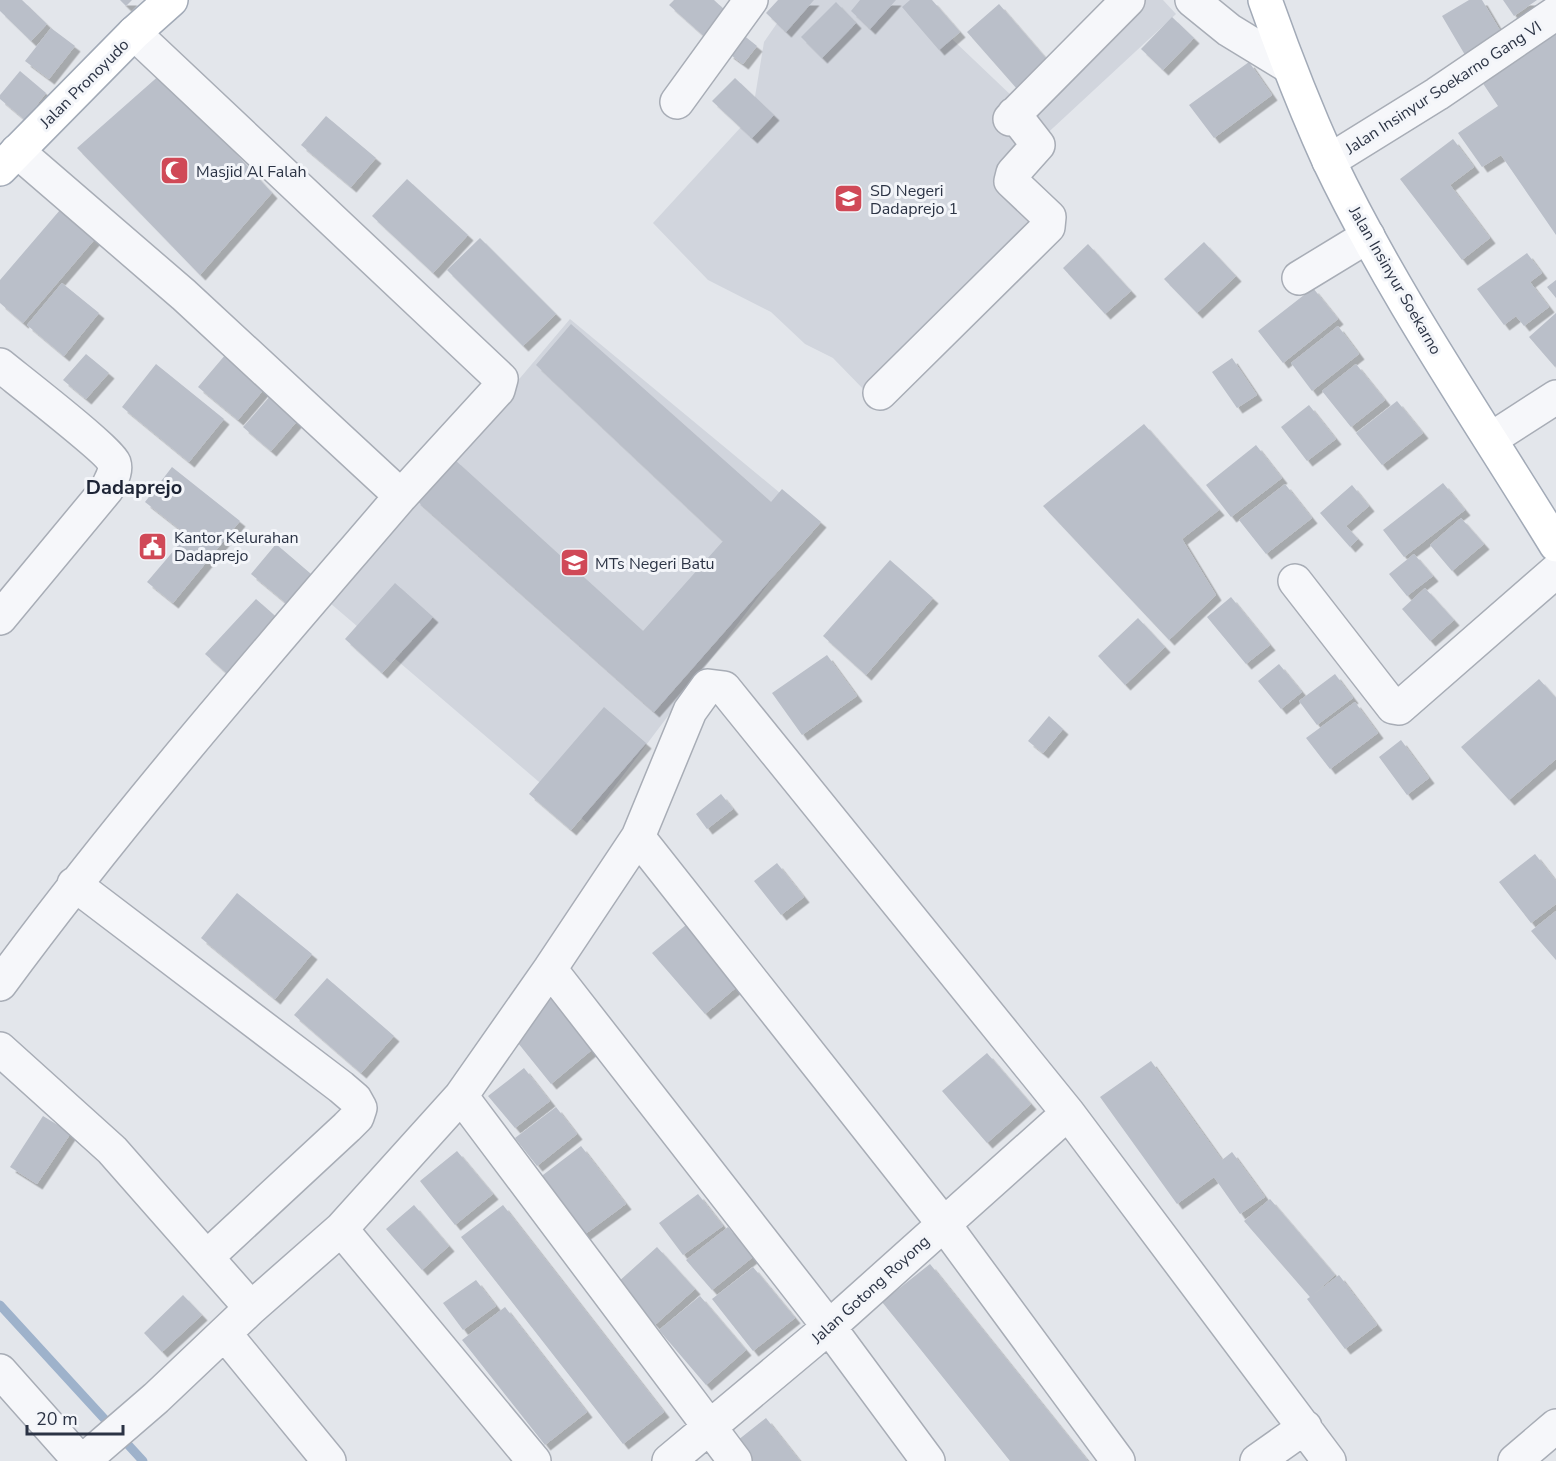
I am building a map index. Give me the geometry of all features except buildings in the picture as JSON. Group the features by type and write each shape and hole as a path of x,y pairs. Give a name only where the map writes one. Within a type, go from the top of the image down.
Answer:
{"main road":[{"name":"Jalan Pronoyudo","path":"9,160 134,33 171,0"},
{"name":"Jalan Insinyur Soekarno","path":"1265,0 1288,66 1329,161 1368,236 1556,545"}],"street":[{"path":"677,102 751,0"},
{"path":"880,393 1048,227 1049,217 1011,181 1013,173 1038,145 1012,117 1128,0"},
{"path":"1192,0 1229,30 1288,66"},
{"name":"Jalan Insinyur Soekarno Gang VI","path":"1329,161 1437,94 1556,13"},
{"path":"0,984 74,884 188,744 401,496 498,390 501,379 134,33"},
{"path":"9,160 184,295 401,496"},
{"path":"1299,278 1368,236"},
{"path":"0,365 97,445 113,461 115,472 107,489 0,618"},
{"path":"1491,439 1556,397"},
{"path":"1295,581 1393,707 1399,708 1556,571"},
{"path":"0,1371 97,1452 251,1308 341,1229 461,1096 550,969 638,837 690,711 708,687 724,688 1068,1113 1329,1461"},
{"path":"638,837 944,1223 1118,1461"},
{"path":"74,884 341,1087 356,1099 360,1108 357,1117 347,1127 207,1257"},
{"path":"550,969 829,1327 928,1461"},
{"path":"0,1049 112,1150 251,1308"},
{"path":"461,1096 735,1461"},
{"name":"Jalan Gotong Royong","path":"669,1461 829,1327 1068,1113"},
{"path":"341,1229 534,1461"},
{"path":"225,1334 329,1461"},
{"path":"1515,1461 1556,1426"},
{"path":"1257,1461 1305,1427"}],"shaded area":[{"name":"SD Negeri Dadaprejo 1","path":"809,0 911,0 1015,99 1115,0 1163,0 1176,14 1000,177 1043,220 868,394 833,358 805,344 771,312 708,280 653,223 752,115 764,42 782,16"},
{"name":"MTs Negeri Batu","path":"570,319 815,522 587,823 330,603"}],"waterway":[{"path":"0,1305 143,1461"}],"place":[{"name":"Masjid Al Falah","path":"175,171"},
{"name":"SD Negeri Dadaprejo 1","path":"849,199"},
{"name":"Kantor Kelurahan Dadaprejo","path":"153,546"},
{"name":"MTs Negeri Batu","path":"574,563"}],"district":[{"name":"Dadaprejo","path":"134,487"}]}
